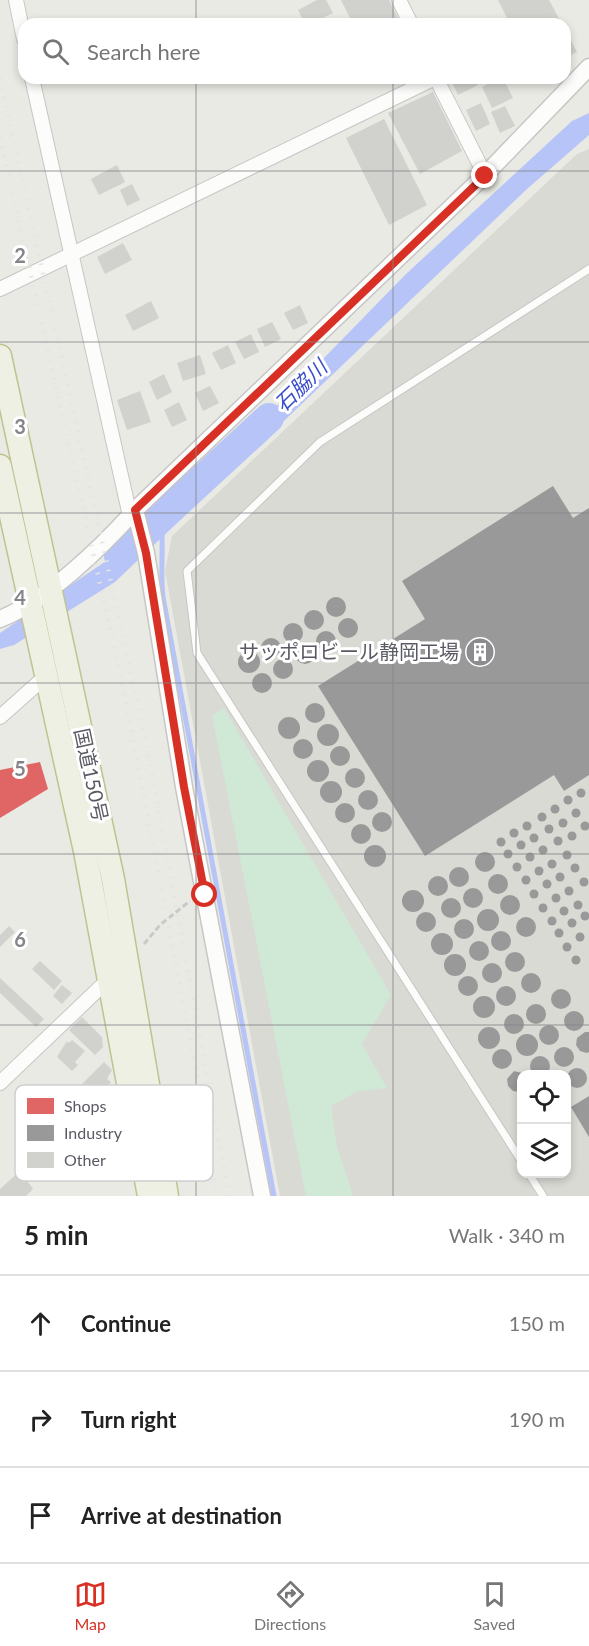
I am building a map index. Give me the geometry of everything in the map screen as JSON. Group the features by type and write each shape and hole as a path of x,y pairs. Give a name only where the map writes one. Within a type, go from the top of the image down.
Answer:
{"highway":[{"name":"国道150号","path":"0,356 113,879 148,1085"},
{"name":"国道150号","path":"0,466 85,851 128,1085"},
{"name":"国道150号","path":"145,1181 148,1196"},
{"name":"国道150号","path":"164,1181 167,1196"}],"street":[{"path":"16,0 20,18"},
{"path":"399,0 408,18"},
{"path":"0,619 31,607 52,590 485,176 589,67"},
{"path":"34,84 71,256 133,513 146,553 184,787 262,1196"},
{"path":"0,289 424,84"},
{"path":"439,84 485,176"},
{"path":"0,717 45,677"},
{"path":"0,1083 109,979"}],"lane":[{"path":"517,1154 197,653 187,571 320,442 589,269"},
{"path":"532,1178 543,1196"}],"path":[{"path":"160,925 189,902"}],"shaded area":[{"name":"サッポロビール静岡工場","path":"589,149 589,1196 280,1196 165,571 172,536 577,154"}],"green space":[{"path":"224,708 391,995 362,1044 387,1088 358,1091 331,1106 337,1146 353,1196 306,1196 212,715"}],"water":[{"path":"589,113 589,135 527,189 115,582 14,645 0,649 0,633 165,521 406,274 572,121"}],"building: Shops":[{"path":"40,762 48,789 0,818 0,770"}],"building: Industry":[{"name":"サッポロビール静岡工場","path":"553,486 573,518 589,508 589,775 564,791 554,775 425,856 318,686 425,619 402,581"},
{"path":"332,597 340,597 346,603 346,611 340,617 332,617 326,611 326,603"},
{"path":"310,610 318,610 324,616 324,624 318,630 310,630 304,624 304,616"},
{"path":"344,618 352,618 358,624 358,632 352,638 344,638 338,632 338,624"},
{"path":"289,623 297,623 303,629 303,637 297,643 289,643 283,637 283,629"},
{"path":"322,631 330,631 336,637 336,645 330,651 322,651 316,645 316,637"},
{"path":"267,638 275,638 281,644 281,652 275,658 267,658 261,652 261,644"},
{"path":"301,644 309,644 315,650 315,658 309,664 301,664 295,658 295,650"},
{"path":"249,651 259,658 260,662 253,672 249,673 239,666 238,662 245,652"},
{"path":"279,659 287,659 293,665 293,673 287,679 279,679 273,673 273,665"},
{"path":"258,673 266,673 272,679 272,687 266,693 258,693 252,687 252,679"},
{"path":"311,703 319,703 325,709 325,717 319,723 311,723 305,717 305,709"},
{"path":"289,717 299,724 300,728 293,738 289,739 279,732 278,728 285,718"},
{"path":"328,724 338,731 339,735 332,745 328,746 318,739 317,735 324,725"},
{"path":"299,739 307,739 313,745 313,753 307,759 299,759 293,753 293,745"},
{"path":"336,746 344,746 350,752 350,760 344,766 336,766 330,760 330,752"},
{"path":"318,760 328,767 329,771 322,781 318,782 308,775 307,771 314,761"},
{"path":"351,768 359,768 365,774 365,782 359,788 351,788 345,782 345,774"},
{"path":"331,781 341,788 342,792 335,802 331,803 321,796 320,792 327,782"},
{"path":"581,788 586,793 581,798 576,793"},
{"path":"364,790 372,790 378,796 378,804 372,810 364,810 358,804 358,796"},
{"path":"568,795 573,800 568,805 563,800"},
{"path":"341,803 349,803 355,809 355,817 349,823 341,823 335,817 335,809"},
{"path":"555,804 560,809 555,814 550,809"},
{"path":"576,808 581,813 576,818 571,813"},
{"path":"378,812 386,812 392,818 392,826 386,832 378,832 372,826 372,818"},
{"path":"542,812 547,817 542,822 537,817"},
{"path":"563,818 568,823 563,828 558,823"},
{"path":"527,821 532,826 527,831 522,826"},
{"path":"585,821 590,826 585,831 580,826"},
{"path":"357,824 365,824 371,830 371,838 365,844 357,844 351,838 351,830"},
{"path":"549,824 554,829 549,834 544,829"},
{"path":"514,828 519,833 514,838 509,833"},
{"path":"572,831 577,836 572,841 567,836"},
{"path":"534,833 539,838 534,843 529,838"},
{"path":"558,836 563,841 558,846 553,841"},
{"path":"501,837 506,842 501,847 496,842"},
{"path":"521,840 526,845 521,850 516,845"},
{"path":"375,845 385,852 386,856 379,866 375,867 365,860 364,856 371,846"},
{"path":"543,845 548,850 543,855 538,850"},
{"path":"508,849 513,854 508,859 503,854"},
{"path":"567,850 572,855 567,860 562,855"},
{"path":"481,852 489,852 495,858 495,866 489,872 481,872 475,866 475,858"},
{"path":"530,852 535,857 530,862 525,857"},
{"path":"552,859 557,864 552,869 547,864"},
{"path":"517,862 522,867 517,872 512,867"},
{"path":"575,863 580,868 575,873 570,868"},
{"path":"539,866 544,871 539,876 534,871"},
{"path":"455,867 463,867 469,873 469,881 463,887 455,887 449,881 449,873"},
{"path":"560,872 565,877 560,882 555,877"},
{"path":"494,874 502,874 508,880 508,888 502,894 494,894 488,888 488,880"},
{"path":"526,875 531,880 526,885 521,880"},
{"path":"434,876 442,876 448,882 448,890 442,896 434,896 428,890 428,882"},
{"path":"584,877 589,882 584,887 579,882"},
{"path":"547,879 552,884 547,889 542,884"},
{"path":"569,886 574,891 569,896 564,891"},
{"path":"469,888 477,888 483,894 483,902 477,908 469,908 463,902 463,894"},
{"path":"534,889 539,894 534,899 529,894"},
{"path":"413,890 423,897 424,901 417,911 413,912 403,905 402,901 409,891"},
{"path":"556,893 561,898 556,903 551,898"},
{"path":"506,895 514,895 520,901 520,909 514,915 506,915 500,909 500,901"},
{"path":"447,898 455,898 461,904 461,912 455,918 447,918 441,912 441,904"},
{"path":"578,900 583,905 578,910 573,905"},
{"path":"543,903 548,908 543,913 538,908"},
{"path":"564,906 569,911 564,916 559,911"},
{"path":"488,909 498,916 499,920 492,930 488,931 478,924 477,920 484,910"},
{"path":"585,911 590,916 585,921 580,916"},
{"path":"422,912 430,912 436,918 436,926 430,932 422,932 416,926 416,918"},
{"path":"552,916 557,921 552,926 547,921"},
{"path":"522,917 530,917 536,923 536,931 530,937 522,937 516,931 516,923"},
{"path":"572,918 577,923 572,928 567,923"},
{"path":"460,919 468,919 474,925 474,933 468,939 460,939 454,933 454,925"},
{"path":"559,928 564,933 559,938 554,933"},
{"path":"497,931 505,931 511,937 511,945 505,951 497,951 491,945 491,937"},
{"path":"580,932 585,937 580,942 575,937"},
{"path":"442,933 452,940 453,944 446,954 442,955 432,948 431,944 438,934"},
{"path":"475,941 483,941 489,947 489,955 483,961 475,961 469,955 469,947"},
{"path":"567,942 572,947 567,952 562,947"},
{"path":"511,952 519,952 525,958 525,966 519,972 511,972 505,966 505,958"},
{"path":"455,954 465,961 466,965 459,975 455,976 445,969 444,965 451,955"},
{"path":"576,955 581,960 576,965 571,960"},
{"path":"488,963 496,963 502,969 502,977 496,983 488,983 482,977 482,969"},
{"path":"527,973 535,973 541,979 541,987 535,993 527,993 521,987 521,979"},
{"path":"464,976 472,976 478,982 478,990 472,996 464,996 458,990 458,982"},
{"path":"502,986 510,986 516,992 516,1000 510,1006 502,1006 496,1000 496,992"},
{"path":"557,989 565,989 571,995 571,1003 565,1009 557,1009 551,1003 551,995"},
{"path":"484,996 494,1003 495,1007 488,1017 484,1018 474,1011 473,1007 480,997"},
{"path":"532,1004 540,1004 546,1010 546,1018 540,1024 532,1024 526,1018 526,1010"},
{"path":"570,1011 578,1011 584,1017 584,1025 578,1031 570,1031 564,1025 564,1017"},
{"path":"510,1014 518,1014 524,1020 524,1028 518,1034 510,1034 504,1028 504,1020"},
{"path":"545,1025 553,1025 559,1031 559,1039 553,1045 545,1045 539,1039 539,1031"},
{"path":"489,1027 499,1034 500,1038 493,1048 489,1049 479,1042 478,1038 485,1028"},
{"path":"589,1032 589,1052 587,1053 580,1051 576,1045 577,1038"},
{"path":"527,1034 537,1041 538,1045 531,1055 527,1056 517,1049 516,1045 523,1035"},
{"path":"560,1047 568,1047 574,1053 574,1061 568,1067 560,1067 554,1061 554,1053"},
{"path":"498,1049 506,1049 512,1055 512,1063 506,1069 498,1069 492,1063 492,1055"},
{"path":"536,1057 544,1057 549,1062 549,1070 531,1070 531,1062"},
{"path":"573,1068 581,1068 587,1074 587,1082 581,1088 571,1086"},
{"path":"514,1071 517,1072 517,1092 508,1086 507,1079"},
{"path":"589,1096 589,1137 571,1107"}],"building: Other":[{"path":"317,0 326,0 333,13 323,18 302,18 298,10"},
{"path":"341,0 389,0 398,18 350,18"},
{"path":"498,0 549,0 559,18 507,18"},
{"path":"571,40 577,52 571,55"},
{"path":"453,84 478,84 478,85 458,95"},
{"path":"488,84 506,84 513,98 492,108 482,87"},
{"path":"433,92 462,151 420,174 388,113"},
{"path":"481,103 490,124 476,131 466,110"},
{"path":"505,106 515,126 500,133 491,112"},
{"path":"384,119 427,205 389,225 346,138"},
{"path":"117,165 125,182 99,195 91,179"},
{"path":"132,184 140,200 127,206 120,190"},
{"path":"123,243 132,260 105,274 97,257"},
{"path":"151,301 159,318 133,331 125,315"},
{"path":"300,305 308,323 293,330 284,313"},
{"path":"272,322 281,339 265,347 257,329"},
{"path":"251,334 259,352 244,359 235,342"},
{"path":"228,345 236,363 221,370 212,353"},
{"path":"200,355 206,374 183,381 177,363"},
{"path":"164,374 172,392 157,400 149,382"},
{"path":"210,386 219,403 203,411 195,393"},
{"path":"140,391 151,422 127,430 117,400"},
{"path":"179,402 187,420 172,427 164,410"},
{"path":"9,926 15,932 0,947 0,935"},
{"path":"40,961 62,981 54,990 32,969"},
{"path":"0,978 44,1019 36,1027 0,993"},
{"path":"62,985 72,993 62,1004 53,996"},
{"path":"82,1017 102,1037 103,1047 95,1055 69,1030"},
{"path":"72,1040 85,1051 75,1062 78,1065 72,1071 57,1057 67,1041 69,1043"},
{"path":"104,1062 112,1070 107,1079 111,1082 108,1085 82,1084"},
{"path":"15,1176 15,1181 27,1181 33,1189 26,1196 0,1196 0,1189"}],"waterway":[{"name":"石脇川","path":"119,556 269,418"},
{"path":"161,520 163,597 274,1196"}],"railway":[{"path":"0,78 146,741 209,1085"},
{"path":"0,137 120,673 199,1085"},
{"path":"213,1108 229,1196"},
{"path":"213,1174 216,1196"}],"place":[{"name":"サッポロビール静岡工場","path":"480,652"}],"route":[{"path":"205,895 184,787 146,553 135,510 485,176"}]}
